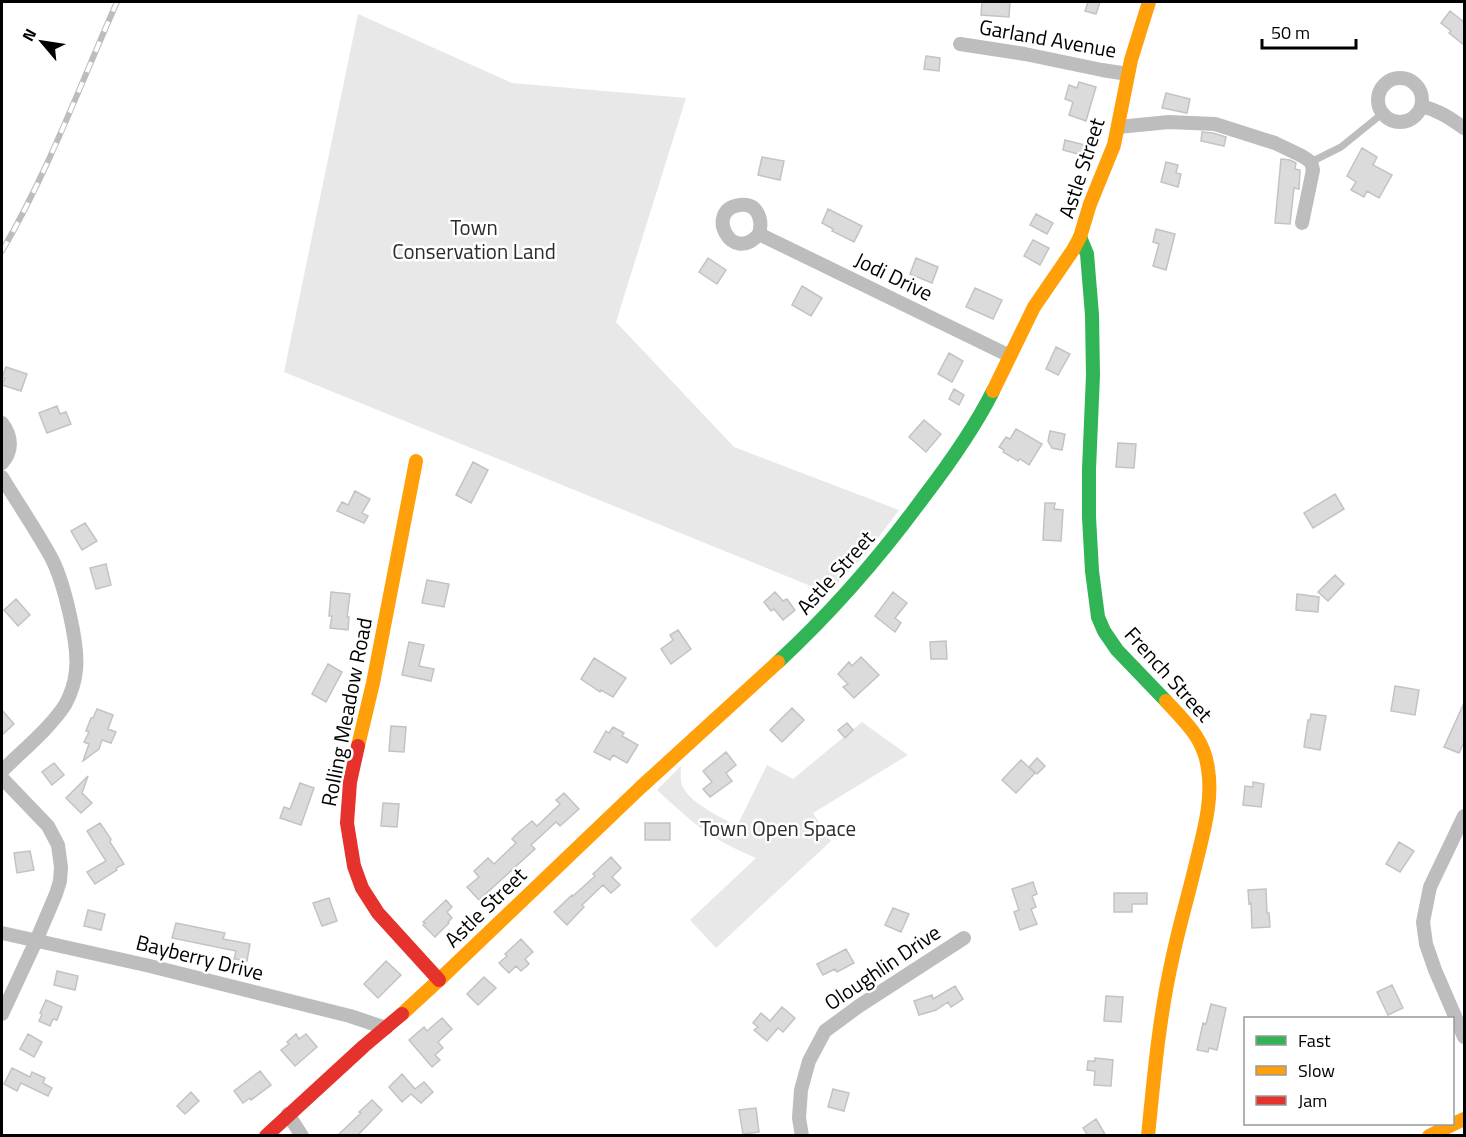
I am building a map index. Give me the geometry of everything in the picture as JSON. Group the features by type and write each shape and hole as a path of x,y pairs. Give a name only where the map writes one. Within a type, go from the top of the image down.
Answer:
{"street":[{"name":"Astle Street","path":"266,1136 438,980 641,787 782,658 844,597 890,543 957,453 982,413 1034,307 1080,237 1090,204 1112,151 1135,44 1149,2"},
{"name":"Garland Avenue","path":"960,44 1128,74"},
{"path":"1394,79 1407,79 1418,86 1422,99 1421,106 1413,117 1401,122 1394,121 1383,113 1378,100 1383,87 1394,79"},
{"path":"1421,106 1434,109 1464,128"},
{"path":"1118,127 1169,122 1215,124 1275,143 1302,156 1311,162 1313,170 1302,224"},
{"name":"Jodi Drive","path":"759,234 1010,356"},
{"name":"French Street","path":"1080,237 1087,255 1092,315 1093,375 1089,518 1092,571 1098,617 1117,650 1193,730 1202,745 1209,780 1205,822 1164,999 1148,1136"},
{"path":"2,423 10,440 7,456 2,463"},
{"name":"Rolling Meadow Road","path":"416,461 373,683 350,782 346,823 354,866 362,888 378,913 438,980"},
{"path":"2,477 45,547 58,573 68,609 77,661 73,685 64,706 2,771"},
{"path":"2,778 48,826 56,839 60,852 61,874 58,888 36,941 2,1014"},
{"path":"1464,816 1430,887 1423,922 1426,944 1435,970 1464,1037"},
{"name":"Bayberry Drive","path":"2,933 171,971 350,1016 386,1028"},
{"name":"Oloughlin Drive","path":"802,1136 799,1118 801,1090 809,1061 825,1031 859,1006 964,938"},
{"path":"288,1114 302,1136"},
{"path":"1429,1136 1452,1125"}],"lane":[{"path":"1311,162 1341,147 1383,113"}],"green space":[{"name":"Town Conservation Land","path":"358,14 512,83 686,98 616,322 734,447 899,510 865,555 828,593 284,372"},
{"name":"Town Open Space","path":"862,722 908,755 813,813 831,841 716,948 690,920 756,858 708,833 657,790 681,766 682,785 691,798 737,826 767,765 793,779"}],"building":[{"path":"982,2 1010,2 1009,17 981,15"},
{"path":"1088,2 1100,2 1096,14 1085,11"},
{"path":"1450,11 1464,22 1464,45 1441,23"},
{"path":"926,56 940,58 939,71 924,69"},
{"path":"1079,82 1096,87 1086,121 1069,115 1073,102 1065,99 1069,85 1077,88"},
{"path":"1166,93 1190,99 1187,113 1162,108"},
{"path":"1202,132 1226,137 1224,146 1201,141"},
{"path":"1065,140 1085,145 1082,155 1063,150"},
{"path":"1362,148 1377,157 1373,165 1392,175 1379,198 1367,191 1364,197 1351,190 1356,182 1347,176"},
{"path":"762,157 784,161 780,180 758,175"},
{"path":"1281,159 1296,163 1295,169 1300,170 1299,189 1294,188 1290,224 1275,223"},
{"path":"1166,162 1178,165 1176,173 1181,174 1178,187 1161,182"},
{"path":"828,209 862,226 854,242 822,223"},
{"path":"1036,214 1053,223 1047,234 1030,225"},
{"path":"1156,229 1175,234 1166,270 1153,266 1159,244 1153,242"},
{"path":"1033,240 1049,248 1040,265 1024,256"},
{"path":"708,258 726,270 717,284 699,272"},
{"path":"916,258 938,267 932,283 910,274"},
{"path":"802,286 822,298 811,316 792,305"},
{"path":"975,288 1002,300 993,319 966,307"},
{"path":"1056,347 1070,354 1058,375 1046,369"},
{"path":"949,353 963,361 952,382 938,374"},
{"path":"6,367 27,374 21,391 2,385"},
{"path":"954,389 964,395 959,405 949,399"},
{"path":"57,406 60,414 66,412 71,424 47,433 39,413"},
{"path":"924,420 941,434 926,452 909,437"},
{"path":"1016,429 1042,444 1029,465 1003,452 1004,450 999,447 1006,437 1010,439"},
{"path":"1050,431 1065,434 1062,450 1052,448 1048,441"},
{"path":"1118,443 1136,444 1134,468 1116,467"},
{"path":"473,462 488,470 471,503 456,495"},
{"path":"355,491 370,499 362,513 368,516 364,523 337,511 342,502 348,505"},
{"path":"1335,494 1344,509 1313,528 1304,513"},
{"path":"1045,503 1055,503 1054,509 1063,510 1061,541 1043,540"},
{"path":"85,523 97,541 82,550 71,531"},
{"path":"106,564 111,585 96,589 90,568"},
{"path":"1335,575 1344,584 1328,601 1318,592"},
{"path":"427,580 449,584 444,607 422,603"},
{"path":"331,592 350,594 348,630 330,628"},
{"path":"775,592 783,601 787,599 795,610 783,620 764,602"},
{"path":"893,592 907,603 895,618 901,623 895,632 875,616"},
{"path":"1297,594 1319,597 1318,612 1296,610"},
{"path":"16,599 30,615 18,626 4,610"},
{"path":"678,630 691,649 671,664 661,649 673,640 670,635"},
{"path":"946,641 947,659 931,659 930,642"},
{"path":"409,642 424,645 419,666 434,669 431,681 402,675"},
{"path":"861,657 879,675 854,698 843,687 848,684 838,674 849,662 852,666"},
{"path":"594,658 626,678 613,697 601,690 600,692 581,679"},
{"path":"328,664 342,672 326,702 312,694"},
{"path":"1395,686 1419,690 1415,715 1391,711"},
{"path":"1464,703 1464,742 1459,753 1444,747"},
{"path":"792,708 804,720 782,742 770,730"},
{"path":"97,709 113,715 108,729 116,732 111,743 102,740 99,749 83,761 89,744 84,742 89,732 86,731"},
{"path":"2,710 14,724 2,735"},
{"path":"1311,714 1326,716 1320,750 1304,747"},
{"path":"847,723 853,730 845,738 838,730"},
{"path":"391,726 406,727 404,752 389,751"},
{"path":"613,727 624,733 622,736 638,745 627,763 613,755 610,760 594,752 606,731 609,733"},
{"path":"726,752 736,765 726,773 732,781 710,797 703,789 712,782 703,771"},
{"path":"1037,758 1045,766 1037,774 1029,767"},
{"path":"1021,760 1035,773 1016,793 1002,780"},
{"path":"54,763 64,775 52,785 42,772"},
{"path":"88,776 82,793 92,803 81,813 66,798"},
{"path":"1253,782 1264,784 1261,807 1243,805 1245,786 1253,787"},
{"path":"300,783 314,788 301,825 280,818 284,807 290,809"},
{"path":"564,793 579,809 560,826 556,822 531,845 535,849 479,900 467,887 479,877 474,871 488,858 494,864 516,843 512,839 519,832 532,821 537,826 560,804 556,800"},
{"path":"383,803 399,804 397,827 381,826"},
{"path":"100,823 124,864 95,884 87,872 106,861 87,831"},
{"path":"645,823 670,823 670,840 645,840"},
{"path":"1399,842 1414,851 1400,872 1386,864"},
{"path":"30,851 34,870 17,873 14,853"},
{"path":"611,857 621,868 612,877 620,885 611,893 603,885 582,905 584,907 567,925 554,912 595,876 593,874"},
{"path":"1033,882 1037,894 1032,896 1036,907 1031,909 1037,924 1020,930 1014,912 1019,910 1012,889"},
{"path":"1266,889 1270,927 1252,928 1248,890"},
{"path":"1114,893 1147,893 1147,904 1132,904 1132,912 1114,912"},
{"path":"329,898 337,921 322,926 313,903"},
{"path":"446,900 452,907 447,912 452,918 435,937 423,925 425,923 423,922"},
{"path":"893,908 909,914 901,932 885,925"},
{"path":"88,910 105,914 101,930 84,926"},
{"path":"176,923 225,933 223,939 250,944 247,961 234,959 236,951 172,938"},
{"path":"521,939 533,952 525,959 529,964 521,971 516,966 509,973 499,963"},
{"path":"846,949 854,963 837,972 835,969 823,975 817,964"},
{"path":"386,961 401,975 378,998 364,984"},
{"path":"57,971 78,976 75,990 54,985"},
{"path":"484,977 496,988 478,1005 467,994"},
{"path":"1392,985 1403,1008 1388,1015 1377,992"},
{"path":"955,986 963,999 951,1007 948,1002 936,1010 919,1015 914,1001 932,995 933,999"},
{"path":"1106,996 1123,997 1121,1022 1104,1021"},
{"path":"46,1000 62,1007 57,1020 53,1019 50,1026 39,1021"},
{"path":"1211,1004 1226,1008 1217,1050 1209,1048 1208,1052 1197,1050 1203,1023 1206,1024"},
{"path":"782,1007 795,1018 783,1032 778,1028 767,1041 754,1030 758,1027 753,1023 761,1013 770,1021"},
{"path":"442,1018 452,1029 438,1042 443,1048 435,1055 440,1060 432,1067 409,1040 424,1027 427,1031"},
{"path":"28,1034 42,1042 34,1057 20,1049"},
{"path":"296,1034 299,1039 306,1034 317,1047 295,1066 281,1050"},
{"path":"1095,1058 1113,1060 1111,1086 1094,1085 1095,1071 1087,1070 1088,1061 1095,1061"},
{"path":"12,1068 30,1077 32,1072 45,1078 43,1083 52,1088 48,1096 21,1083 17,1091 4,1084"},
{"path":"260,1071 271,1085 251,1100 250,1098 243,1103 234,1091"},
{"path":"402,1074 415,1089 424,1082 433,1092 421,1103 411,1094 402,1102 389,1087"},
{"path":"833,1089 849,1093 844,1111 828,1107"},
{"path":"191,1092 199,1101 185,1114 177,1106"},
{"path":"372,1100 382,1110 357,1136 337,1136 361,1113 359,1112"},
{"path":"756,1108 759,1132 743,1134 739,1110"},
{"path":"1096,1119 1106,1136 1088,1136 1083,1128"}],"railway":[{"path":"2,251 49,159 117,2"}],"traffic: fast":[{"path":"1080,237 1087,254 1092,315 1093,375 1089,517 1092,571 1098,617 1117,650 1166,701"},
{"path":"778,662 836,604 890,542 952,459 993,391"}],"traffic: slow":[{"path":"993,391 1034,307 1080,237 1090,204 1114,145 1131,60 1149,2"},
{"path":"358,746 373,683 416,461"},
{"path":"402,1014 641,787 778,662"},
{"path":"1148,1136 1157,1048 1167,982 1209,803 1208,769 1203,748 1187,724 1166,701"},
{"path":"1454,1124 1464,1119"},
{"path":"1429,1136 1452,1125"}],"traffic: jam":[{"path":"358,746 350,782 347,823 354,866 362,888 378,913 439,980"},
{"path":"266,1136 402,1014"}]}
